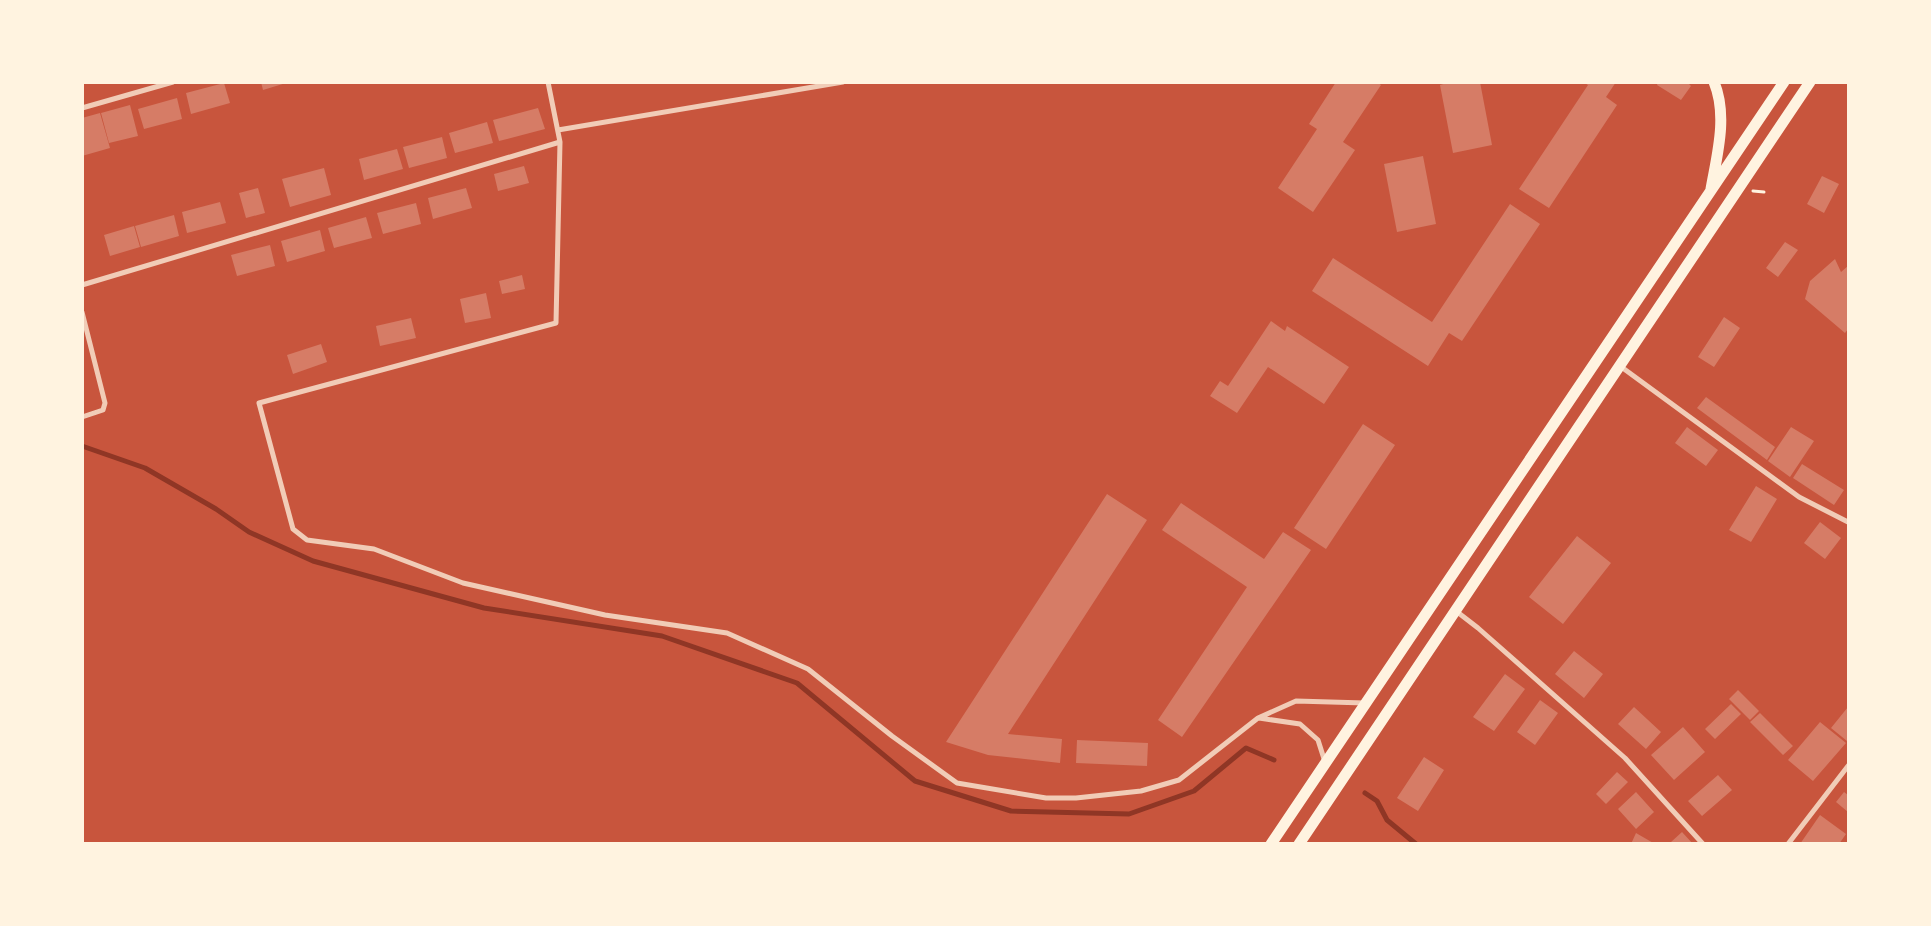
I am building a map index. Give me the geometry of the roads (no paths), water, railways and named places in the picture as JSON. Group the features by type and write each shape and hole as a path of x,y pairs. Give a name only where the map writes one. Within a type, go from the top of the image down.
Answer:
{"highway":[{"path":"1710,193 1721,123 1720,96 1714,82"},
{"path":"1272,844 1784,82"},
{"path":"1299,844 1810,82"},
{"path":"1574,395 1582,394 1588,398 1590,404 1588,413"}],"street":[{"path":"82,108 173,82"},
{"path":"548,82 560,142 556,323 259,403 293,529 307,540 374,549 463,583 605,614 727,633 808,669 892,736 957,783 1046,798 1076,798 1141,791 1179,780 1258,718 1296,700 1366,703"},
{"path":"558,130 843,82"},
{"path":"82,286 560,142"},
{"path":"82,312 105,403 103,410 82,417"},
{"path":"1620,366 1799,497 1848,522"},
{"path":"1455,611 1478,628 1625,758 1703,844"},
{"path":"1258,718 1300,724 1318,740 1326,763"},
{"path":"1788,844 1848,766"}],"waterway":[{"path":"82,446 145,468 216,509 249,532 313,561 484,608 662,636 797,683 915,781 1011,811 1129,814 1194,791 1246,748 1274,760"},
{"path":"1365,793 1377,801 1387,820 1416,844"}]}
